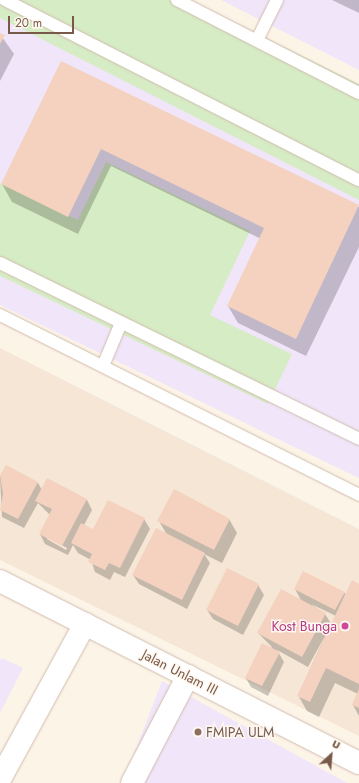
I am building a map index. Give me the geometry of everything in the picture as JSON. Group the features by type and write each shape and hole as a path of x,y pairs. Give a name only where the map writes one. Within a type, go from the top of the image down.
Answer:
{"street":[{"name":"Jalan Unlam III","path":"0,581 359,763"},
{"path":"0,779 86,624"},
{"path":"132,783 188,676"}],"lane":[{"path":"5,0 359,180"},
{"path":"177,0 359,92"},
{"path":"257,40 277,0"},
{"path":"0,263 359,439"},
{"path":"0,315 359,495"},
{"path":"103,366 121,323"}],"shaded area":[{"path":"221,0 359,0 359,70"},
{"path":"0,10 359,184 359,478 0,305"},
{"path":"0,348 359,529 359,736 0,560"},
{"path":"2,658 23,668 0,713 0,661"},
{"name":"FMIPA ULM","path":"162,681 347,783 123,783"}],"green space":[{"path":"0,0 189,0 359,84 359,200 0,18"},
{"path":"106,162 250,231 210,315 292,354 268,404 0,276 0,183 78,220"}],"building":[{"path":"0,33 5,35 0,44"},
{"path":"61,61 359,205 296,339 227,306 264,228 101,149 68,217 1,184"},
{"path":"6,465 38,482 18,519 0,510 3,494 0,475"},
{"path":"47,478 87,499 62,546 39,534 52,509 35,501"},
{"path":"174,489 230,519 214,550 157,521"},
{"path":"108,500 145,518 120,568 109,563 105,570 88,562 92,554 71,543 81,523 93,529"},
{"path":"156,528 205,553 182,600 132,575"},
{"path":"227,568 259,584 238,626 206,610"},
{"path":"303,571 345,592 335,610 294,589"},
{"name":"Kost Bunga","path":"352,580 359,584 359,684 326,668 310,702 297,696"},
{"path":"281,589 326,613 302,657 257,633"},
{"path":"262,643 280,652 262,686 245,678"},
{"path":"359,689 359,708 352,705"}],"place":[{"name":"Kost Bunga","path":"345,626"},
{"name":"FMIPA ULM","path":"198,732"}]}
